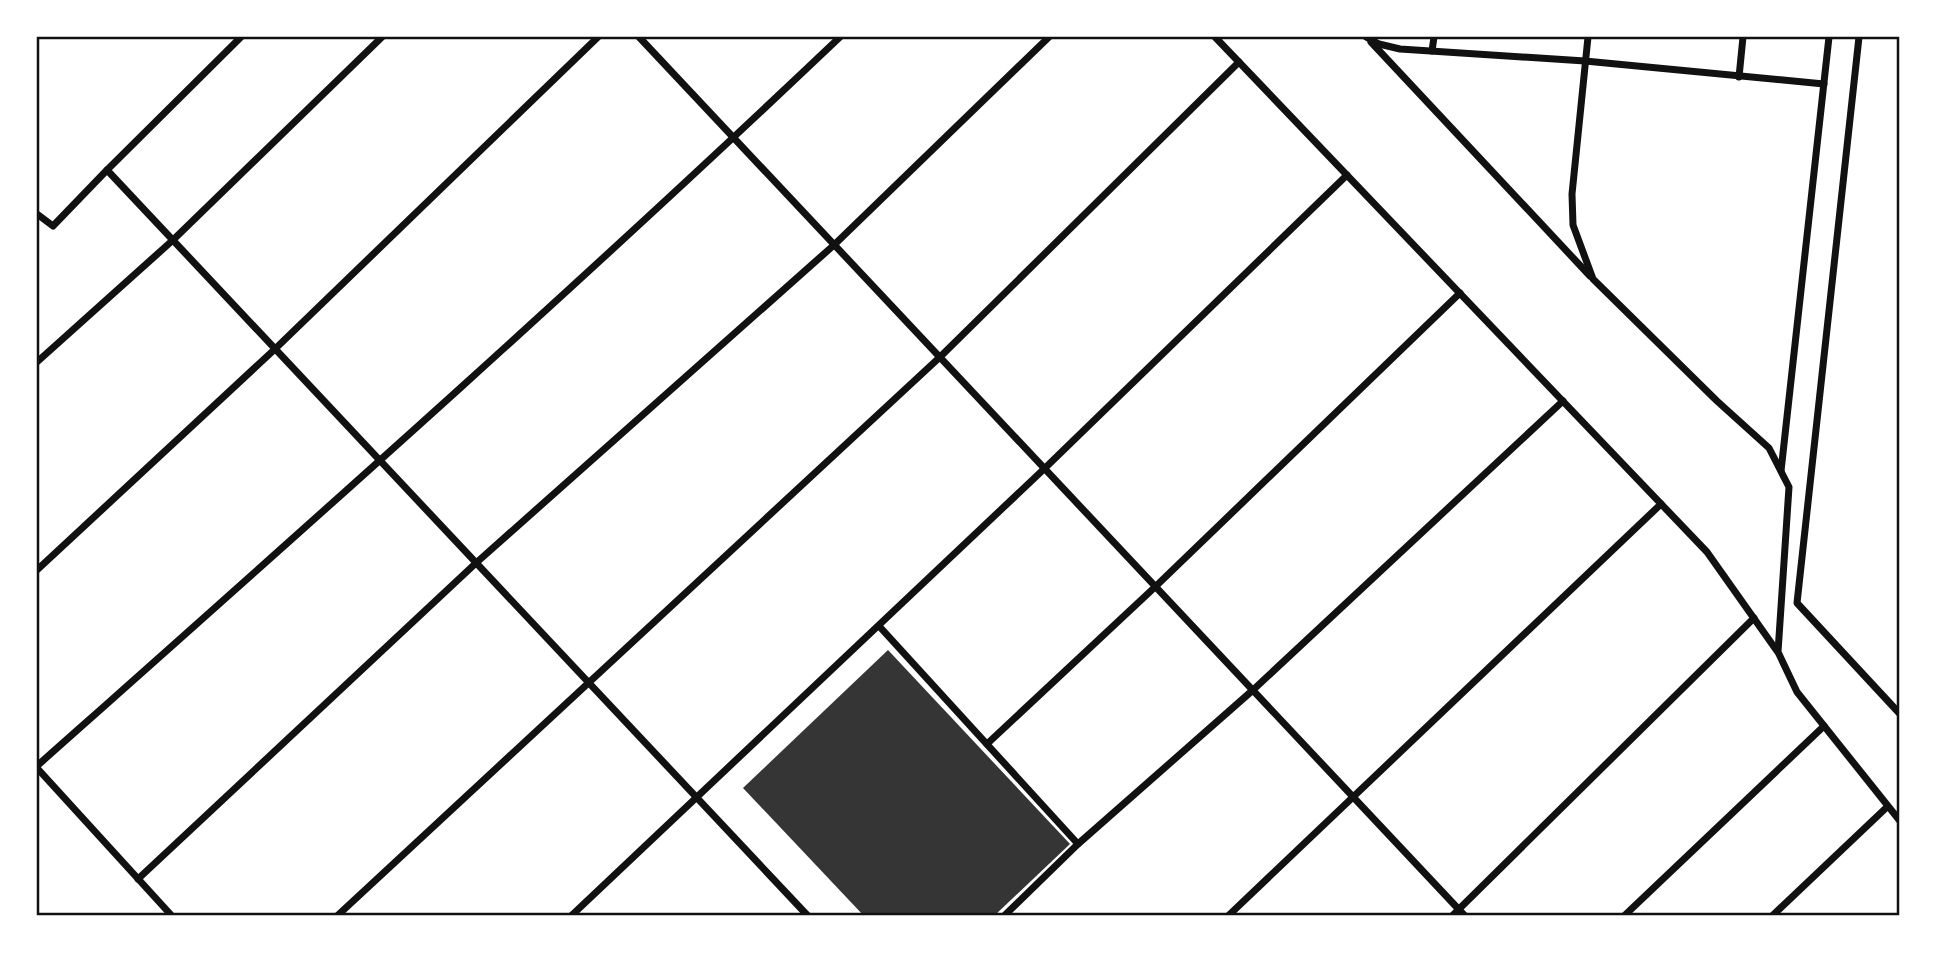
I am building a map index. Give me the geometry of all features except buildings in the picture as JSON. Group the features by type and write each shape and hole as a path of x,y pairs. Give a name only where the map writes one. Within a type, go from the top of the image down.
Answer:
{"street":[{"path":"37,214 53,226 241,37"},
{"path":"37,362 173,240 382,37"},
{"path":"37,570 275,349 598,37"},
{"path":"639,37 1465,916"},
{"path":"172,916 37,766 381,461 734,138 840,37"},
{"path":"138,879 476,563 834,245 1049,37"},
{"path":"1215,37 1707,552 1778,652 1797,692 1900,821"},
{"path":"1366,37 1379,44 1400,49 1585,61 1824,84"},
{"path":"1366,37 1593,279 1717,401 1769,447 1789,487 1778,652"},
{"path":"1432,51 1434,37"},
{"path":"1588,37 1572,194 1573,225 1593,279"},
{"path":"1739,77 1743,37"},
{"path":"1781,471 1829,37"},
{"path":"1859,37 1797,603 1900,714"},
{"path":"337,916 940,357 1239,62"},
{"path":"107,170 808,916"},
{"path":"571,916 879,626 1347,175"},
{"path":"987,744 1155,587 1460,293"},
{"path":"1004,916 1079,844 1252,690 1563,401"},
{"path":"1228,916 1661,504"},
{"path":"1452,916 1754,618"},
{"path":"879,626 1079,844"},
{"path":"1624,916 1824,726"},
{"path":"1772,916 1887,807"}]}
